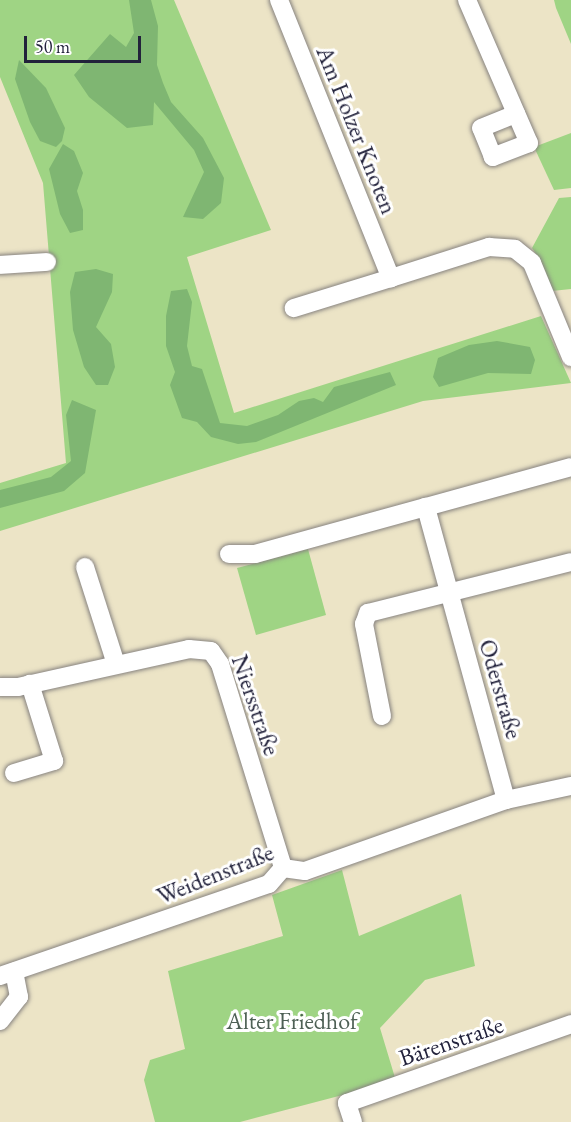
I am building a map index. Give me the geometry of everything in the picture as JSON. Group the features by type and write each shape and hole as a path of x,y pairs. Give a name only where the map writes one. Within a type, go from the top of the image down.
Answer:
{"street":[{"name":"Am Holzer Knoten","path":"279,0 391,278"},
{"path":"467,0 516,114"},
{"path":"294,308 484,249 515,249 532,263 571,357"},
{"path":"0,265 47,262"},
{"path":"229,554 255,554 571,467"},
{"name":"Oderstraße","path":"426,507 506,800"},
{"path":"382,716 366,615 571,562"},
{"path":"86,567 116,664"},
{"name":"Niersstraße","path":"0,687 30,684 195,648 213,653 283,868"},
{"path":"14,773 54,761 30,684"},
{"name":"Weidenstraße","path":"0,1021 19,997 7,974 269,884 283,868 305,871 506,800 571,786"},
{"name":"Bärenstraße","path":"353,1122 347,1103 571,1024"}],"green space":[{"path":"0,0 174,0 271,230 187,257 234,413 541,316 571,383 423,401 0,531 0,483 66,463 43,183 0,77"},
{"path":"129,0 151,0 158,26 157,65 163,83 171,102 203,138 224,178 221,203 203,219 183,217 204,172 194,150 154,102 153,125 127,128 89,97 74,75 110,34 126,47 134,33"},
{"path":"554,0 571,0 571,44 556,8"},
{"path":"19,60 46,88 65,128 62,141 56,147 40,141 30,122 15,79"},
{"path":"571,133 571,188 554,190 534,147"},
{"path":"63,144 74,151 83,173 77,191 83,210 83,230 70,233 60,214 49,169"},
{"path":"571,197 571,289 552,291 541,261 532,248 559,198"},
{"path":"96,269 113,274 112,292 96,327 111,344 115,367 108,385 96,385 84,367 73,330 70,292 75,272"},
{"path":"187,289 192,302 187,346 192,366 202,369 220,423 247,426 278,415 299,401 314,398 323,402 334,387 390,372 396,385 256,442 238,444 211,437 197,422 182,418 170,385 175,372 166,346 166,316 171,291"},
{"path":"497,341 530,347 535,360 531,374 488,373 439,387 433,377 438,358 469,345"},
{"path":"72,400 96,410 85,473 64,491 0,508 0,490 51,477 71,461 66,415"},
{"path":"308,549 326,615 256,635 237,568"},
{"name":"Alter Friedhof","path":"342,870 359,936 461,894 475,966 425,980 380,1028 396,1081 240,1122 155,1122 144,1080 150,1060 185,1049 168,971 283,936 272,895"}]}
